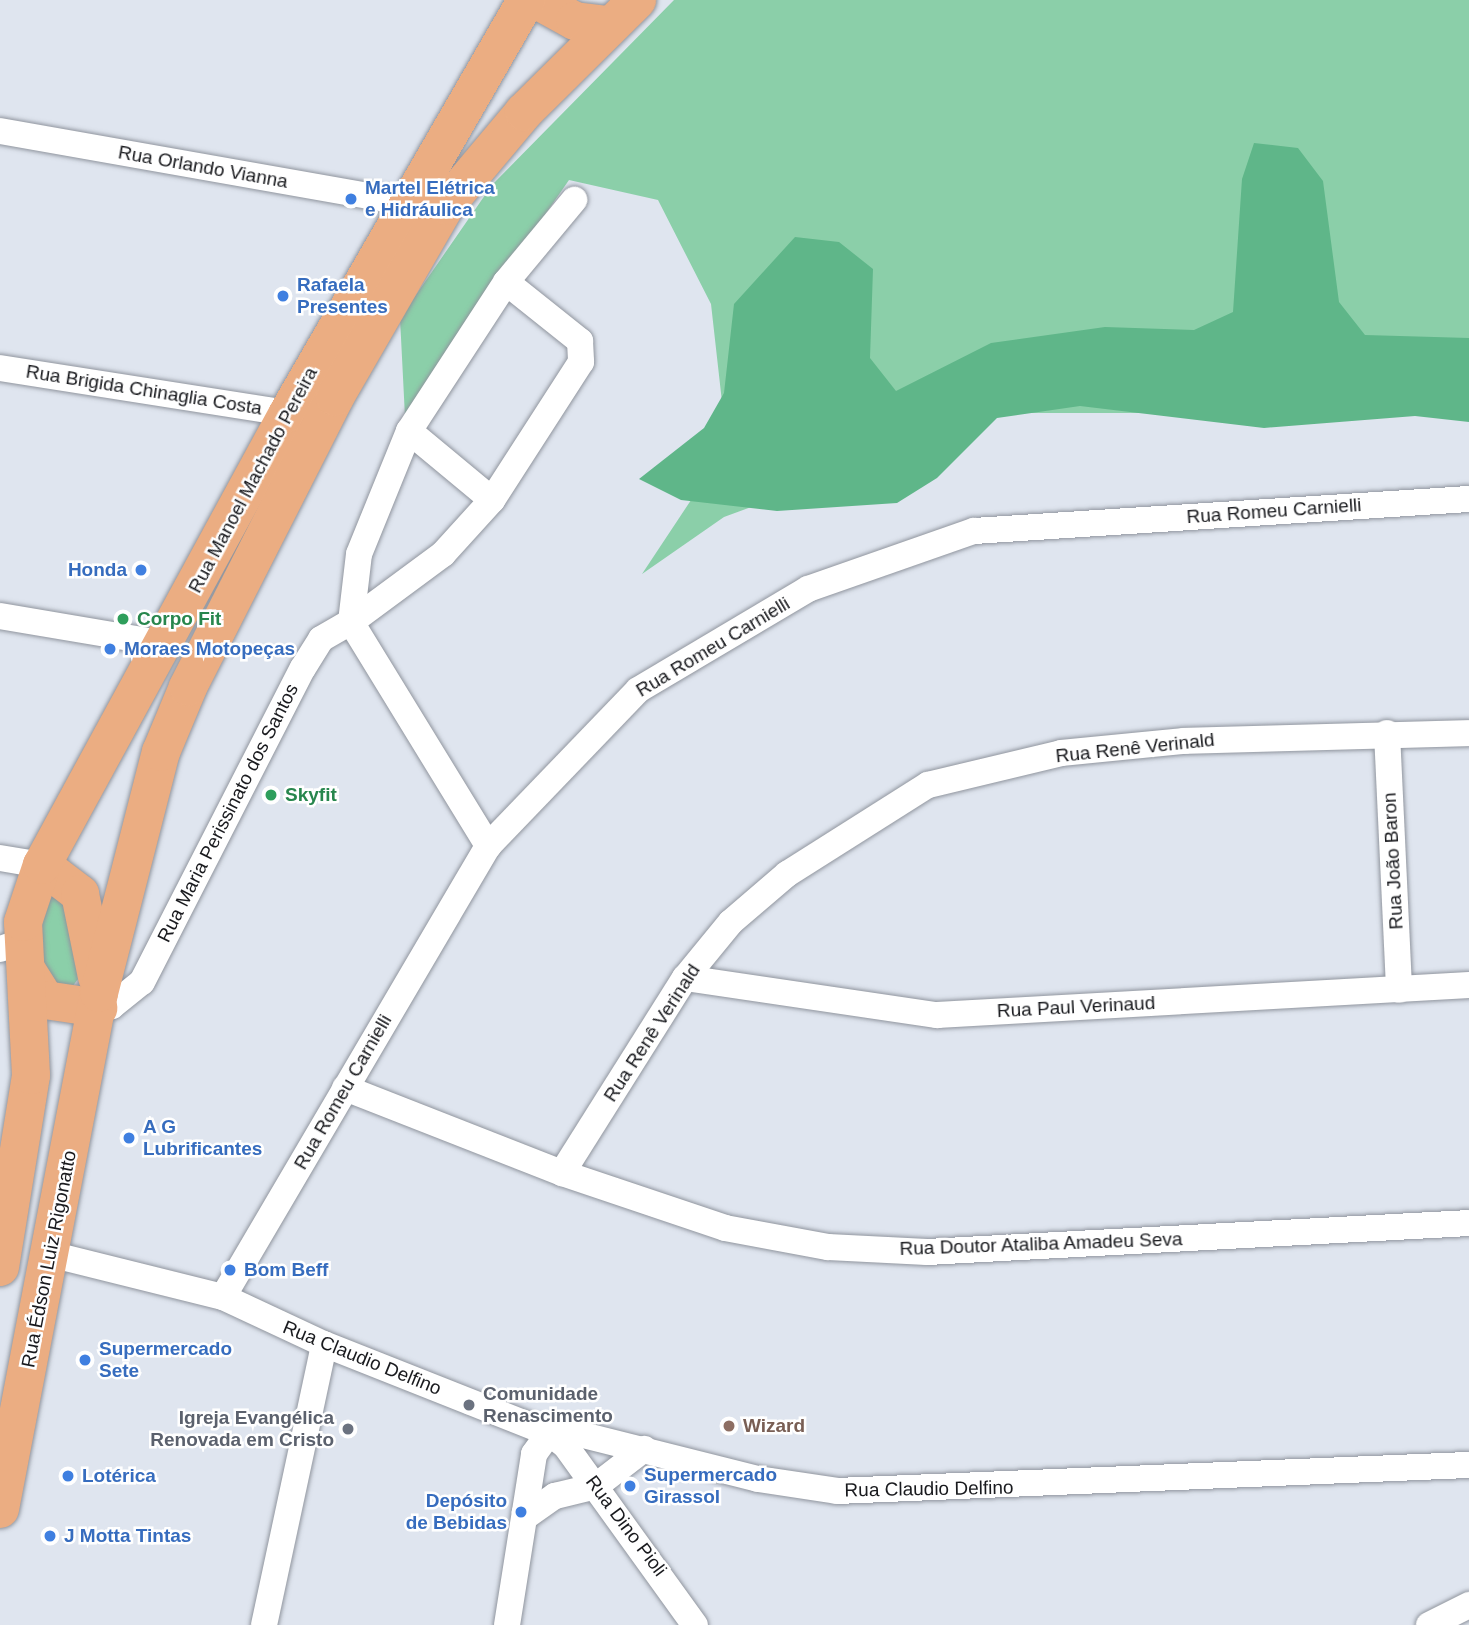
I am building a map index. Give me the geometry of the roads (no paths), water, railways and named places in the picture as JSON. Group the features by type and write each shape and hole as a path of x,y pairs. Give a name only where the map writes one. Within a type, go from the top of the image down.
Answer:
{"main road":[{"name":"Rua Manoel Machado Pereira","path":"0,1267 31,1075 16,954 42,864 165,644 288,412 526,0"},
{"path":"537,0 575,21 624,13"},
{"name":"Rua Manoel Machado Pereira","path":"99,1000 161,752 335,397 446,205 524,112 624,13"},
{"path":"16,954 36,995 51,1004 99,1000 80,894 42,864"},
{"name":"Rua Édson Luiz Rigonatto","path":"0,1509 99,1000"},
{"path":"9,1204 18,1232 50,1254"}],"street":[{"name":"Rua Orlando Vianna","path":"0,131 407,203"},
{"path":"488,846 351,622 359,554 409,431 506,282 574,200"},
{"path":"351,622 435,561 492,500 583,351 580,341 506,282"},
{"name":"Rua Brigida Chinaglia Costa","path":"0,368 288,412"},
{"path":"409,431 492,500"},
{"name":"Rua Romeu Carnielli","path":"223,1297 488,846 638,690 820,584 974,531 1469,499"},
{"path":"0,616 165,644"},
{"name":"Rua Maria Perissinato dos Santos","path":"99,1000 112,1006 142,982 303,668 321,639 351,622"},
{"name":"Rua Renê Verinald","path":"562,1173 685,978 731,922 787,874 928,785 1061,753 1387,733 1469,733"},
{"name":"Rua João Baron","path":"1387,733 1399,990"},
{"path":"0,858 42,864"},
{"name":"Rua Paul Verinaud","path":"685,978 937,1015 1469,985"},
{"name":"Rua Doutor Ataliba Amadeu Seva","path":"345,1088 562,1173 725,1228 864,1249 927,1252 1469,1223"},
{"name":"Rua Claudio Delfino","path":"50,1254 223,1297 324,1345 549,1433 645,1449 837,1491 1469,1465"},
{"path":"264,1625 324,1345"},
{"path":"507,1625 529,1514 534,1454 549,1433"},
{"name":"Rua Dino Pioli","path":"549,1433 596,1486 695,1625"},
{"path":"529,1514 555,1496 596,1486 645,1449"}],"place":[{"name":"Martel Elétrica e Hidráulica","path":"351,199"},
{"name":"Rafaela Presentes","path":"283,296"},
{"name":"Honda","path":"141,570"},
{"name":"Corpo Fit","path":"123,619"},
{"name":"Moraes Motopeças","path":"110,649"},
{"name":"Skyfit","path":"271,795"},
{"name":"A G Lubrificantes","path":"129,1138"},
{"name":"Bom Beff","path":"230,1270"},
{"name":"Supermercado Sete","path":"85,1360"},
{"name":"Comunidade Renascimento","path":"469,1405"},
{"name":"Wizard","path":"729,1426"},
{"name":"Igreja Evangélica Renovada em Cristo","path":"348,1429"},
{"name":"Lotérica","path":"68,1476"},
{"name":"Supermercado Girassol","path":"630,1486"},
{"name":"Depósito de Bebidas","path":"521,1512"},
{"name":"J Motta Tintas","path":"50,1536"}]}
